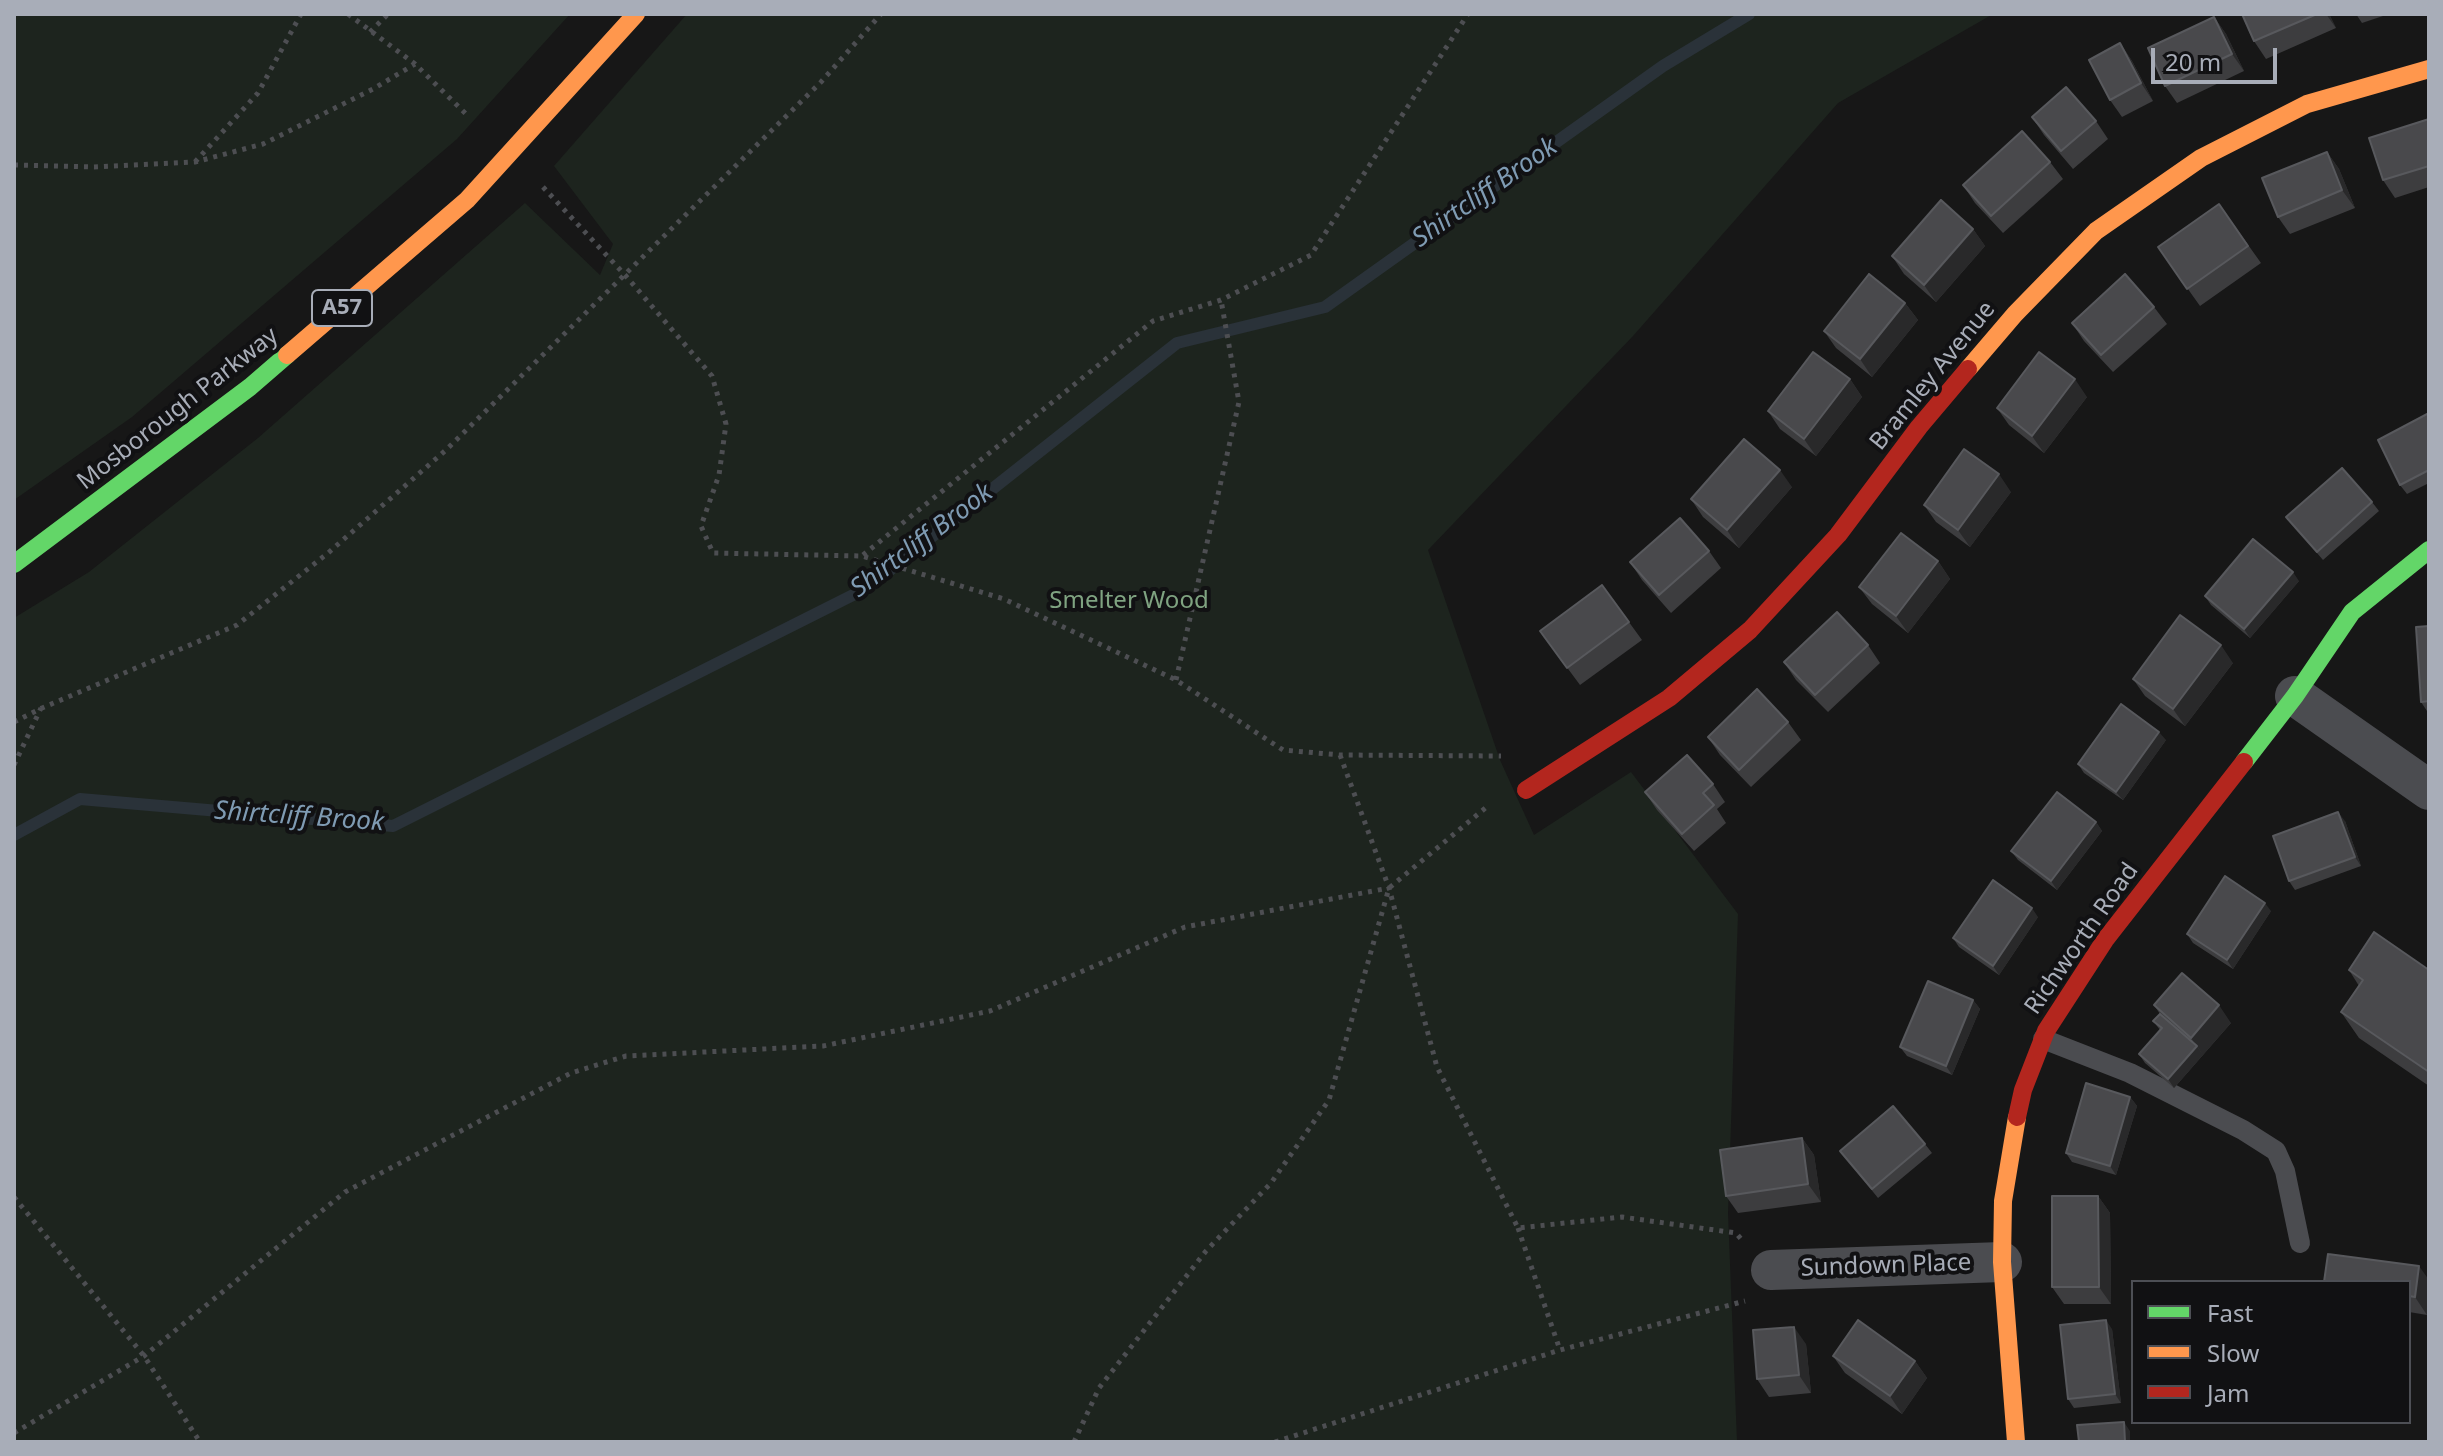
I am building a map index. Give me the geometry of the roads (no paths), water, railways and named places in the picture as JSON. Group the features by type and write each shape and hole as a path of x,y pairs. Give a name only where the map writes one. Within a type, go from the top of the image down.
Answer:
{"main road":[{"name":"Mosborough Parkway","path":"14,564 250,387 467,200 636,14"},
{"name":"Bramley Avenue","path":"1526,790 1669,698 1750,630 1838,535 1919,427 2015,314 2096,231 2201,158 2307,104 2429,69"},
{"name":"Richworth Road","path":"2016,1442 2002,1262 2003,1201 2023,1090 2046,1031 2105,940 2295,696 2352,612 2429,550"}],"street":[{"path":"2295,696 2429,790"},
{"name":"Sundown Place","path":"1771,1270 2002,1262"}],"lane":[{"path":"2043,1039 2130,1073 2243,1130 2276,1151 2285,1171 2300,1243"}],"waterway":[{"name":"Shirtcliff Brook","path":"14,835 80,799 393,826 867,588 1177,343 1325,307 1663,66 1749,14"}],"park label":[{"name":"Smelter Wood","path":"1129,601"}]}
